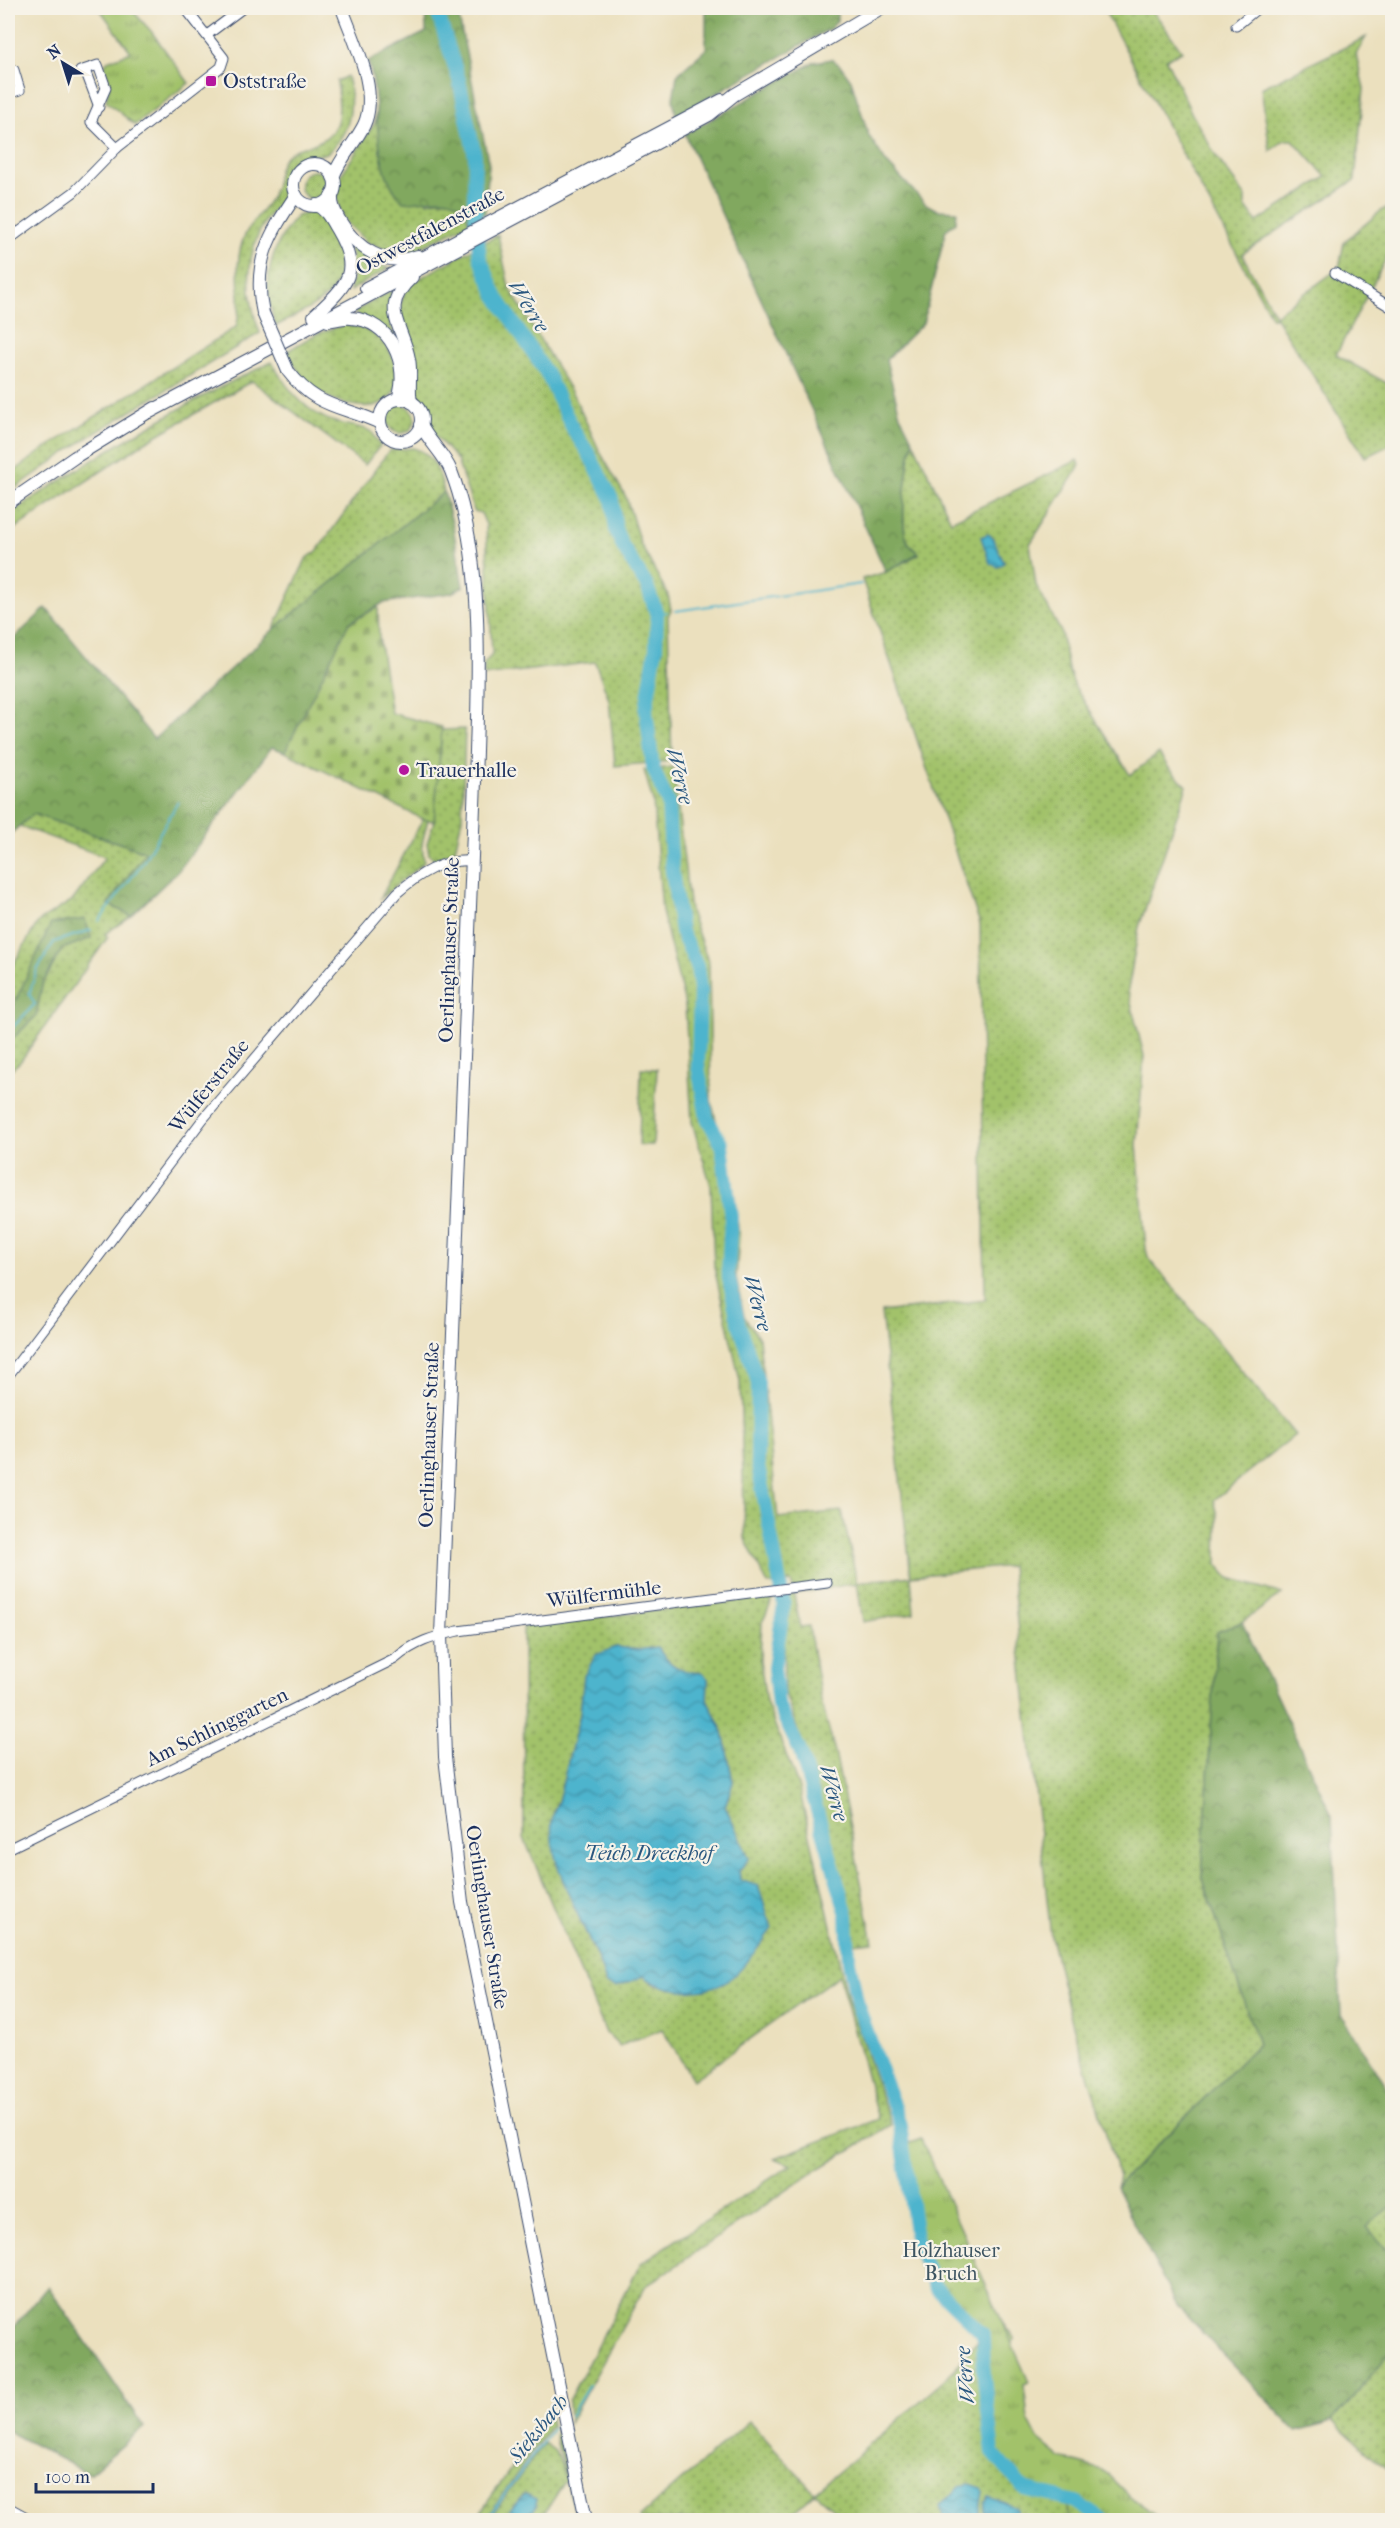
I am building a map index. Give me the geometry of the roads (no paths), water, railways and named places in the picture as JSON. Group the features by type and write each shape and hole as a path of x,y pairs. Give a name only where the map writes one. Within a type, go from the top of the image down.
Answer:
{"main road":[{"path":"342,8 360,60 368,96 363,126 344,153 333,177 334,210 345,229 366,250 382,258 404,259 435,255"},
{"name":"Ostwestfalenstraße","path":"8,503 75,457 150,412 316,319 734,96 881,8"},
{"path":"323,166 344,153"},
{"path":"333,177 323,166 312,164 301,169 294,178 296,195 262,255 258,277 263,313 288,371 303,388 319,401 340,410 381,417"},
{"path":"296,195 326,212 346,246 351,260 351,272 342,290 316,319"},
{"path":"283,216 332,195"},
{"path":"405,400 410,362 395,320 396,298 411,277 435,255"},
{"path":"316,319 350,318 372,324 384,333 398,352 405,400 421,414 421,425 411,438 401,441 392,439 382,429 381,417 392,401 405,400"},
{"name":"Oerlinghauser Straße","path":"421,425 446,462 455,484 466,530 475,591 477,660 472,861 441,1635 445,1757 462,1902 586,2520"},
{"path":"411,438 434,446"}],"street":[{"path":"8,223 12,237 75,192 117,148 221,68 224,58 184,8"},
{"path":"207,35 243,8"},
{"path":"1236,26 1258,8"},
{"path":"99,107 82,70 98,65 106,87 99,107 92,122 117,148"},
{"path":"8,70 14,70 20,90 8,93"},
{"path":"1335,273 1392,308"},
{"name":"Wülferstraße","path":"8,1376 203,1119 397,893 432,868 450,862 472,861"},
{"name":"Wülfermühle","path":"441,1635 827,1583"},
{"name":"Am Schlinggarten","path":"8,1849 395,1659 409,1647 424,1639 441,1635"},
{"path":"8,2507 32,2520"}],"water":[{"path":"988,534 993,538 1004,563 998,567 990,563 981,537"},
{"name":"Teich Dreckhof","path":"616,1647 639,1650 657,1647 676,1667 702,1673 708,1679 707,1699 723,1732 733,1782 725,1806 749,1858 739,1871 740,1880 758,1886 772,1928 742,1968 727,1981 715,1986 703,1989 678,1989 666,1987 644,1976 616,1987 606,1984 600,1964 558,1868 553,1844 552,1822 580,1715 584,1676 596,1655"},
{"path":"970,2484 982,2488 983,2492 978,2520 945,2520 941,2506 959,2486"},
{"path":"525,2494 536,2499 536,2507 526,2520 510,2520 510,2510"},
{"path":"989,2497 1017,2508 1018,2520 983,2520 985,2503"}],"waterway":[{"name":"Werre","path":"436,8 459,80 475,156 474,199 480,258 496,296 547,374 574,431 589,454 612,499 616,531 647,586 657,614 656,648 646,710 653,768 668,803 672,871 681,932 697,966 700,989 698,1066 707,1118 722,1145 731,1218 728,1274 738,1321 758,1382 757,1460 784,1605 774,1668 778,1705 800,1751 847,1915 849,1961 858,2006 900,2124 917,2246 935,2287 983,2334 984,2379 993,2453 1024,2489 1077,2502 1103,2520"},
{"path":"675,611 861,584"},
{"path":"657,614 667,612"},
{"path":"99,921 143,862 178,802"},
{"path":"8,1032 35,1004 29,994 37,970 54,942 91,930"},
{"name":"Sieksbach","path":"570,2416 589,2385"},
{"name":"Sieksbach","path":"486,2520 553,2428 561,2423"}],"place":[{"name":"Oststraße","path":"211,81"},
{"name":"Trauerhalle","path":"404,770"}],"park label":[{"name":"Holzhauser Bruch","path":"951,2262"}]}
